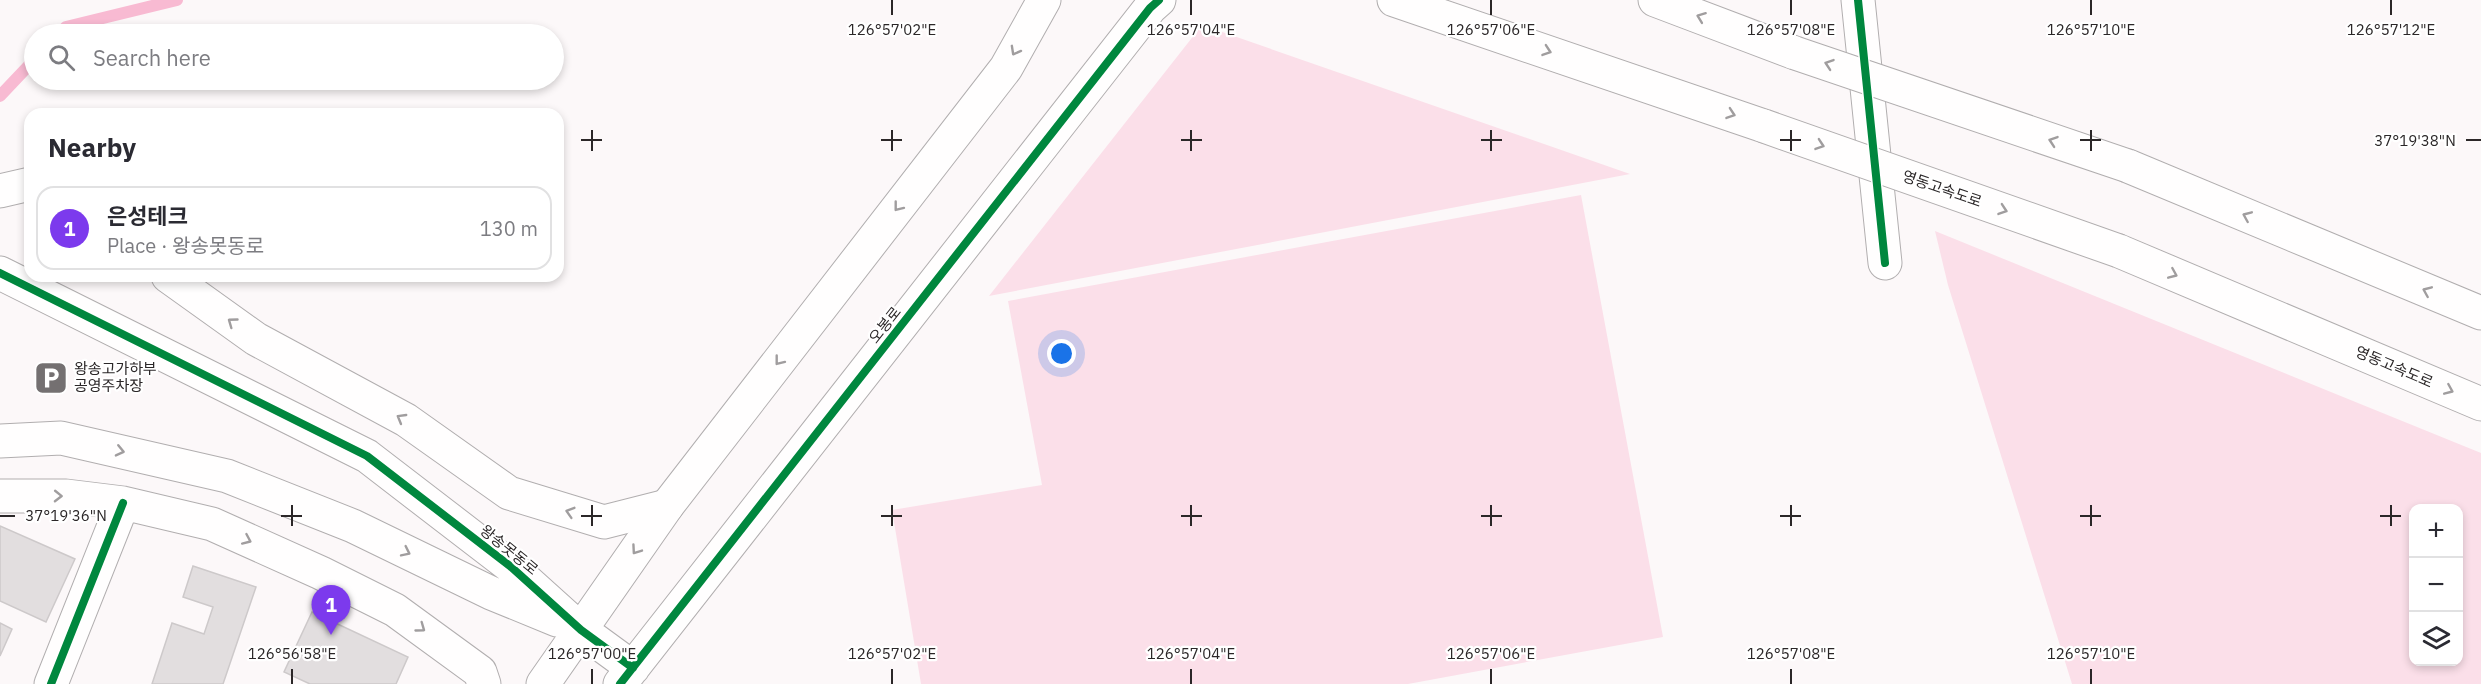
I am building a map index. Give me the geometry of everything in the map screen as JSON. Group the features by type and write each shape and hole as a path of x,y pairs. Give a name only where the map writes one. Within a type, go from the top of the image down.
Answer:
{"main road":[{"path":"543,684 667,506 1006,68 1044,0"},
{"name":"오봉로","path":"627,676 1150,8 1159,0"},
{"name":"영동고속도로","path":"1394,0 1764,126 2119,251 2481,404"},
{"path":"1654,0 1795,53 2128,166 2481,313"},
{"path":"1858,0 1885,263"},
{"path":"0,191 24,185"},
{"name":"왕송못동로","path":"0,273 367,456 510,566 581,630 627,676"},
{"path":"176,282 256,339 406,420 509,493 604,522 667,506"},
{"name":"왕송못동로","path":"0,441 61,438 227,476 353,526 491,593 581,630"},
{"path":"0,496 66,496 123,503 212,524 395,610 480,672 484,684"},
{"path":"51,684 123,503"}],"shaded area":[{"path":"1202,25 1630,174 989,296"},
{"path":"1581,195 1663,637 1408,684 921,684 892,510 1042,485 1008,301"},
{"path":"1935,231 2481,453 2481,684 2072,684 1948,285"}],"building":[{"path":"0,526 75,559 46,622 0,601"},
{"path":"193,566 256,587 223,684 152,684 172,623 204,634 213,607 183,597"},
{"path":"312,612 408,657 396,684 310,684 284,672"},
{"path":"0,623 12,629 0,656"}],"waterway":[{"path":"78,24 177,0"},
{"path":"0,96 24,71"}],"cycle path":[{"path":"620,684 1150,8 1159,0"},
{"path":"1858,0 1885,263"},
{"path":"0,273 367,456 510,566 581,630 633,668"},
{"path":"51,684 123,503"}],"place":[{"name":"왕송고가하부 공영주차장","path":"51,378"},
{"name":"은성테크","path":"331,635"}]}
